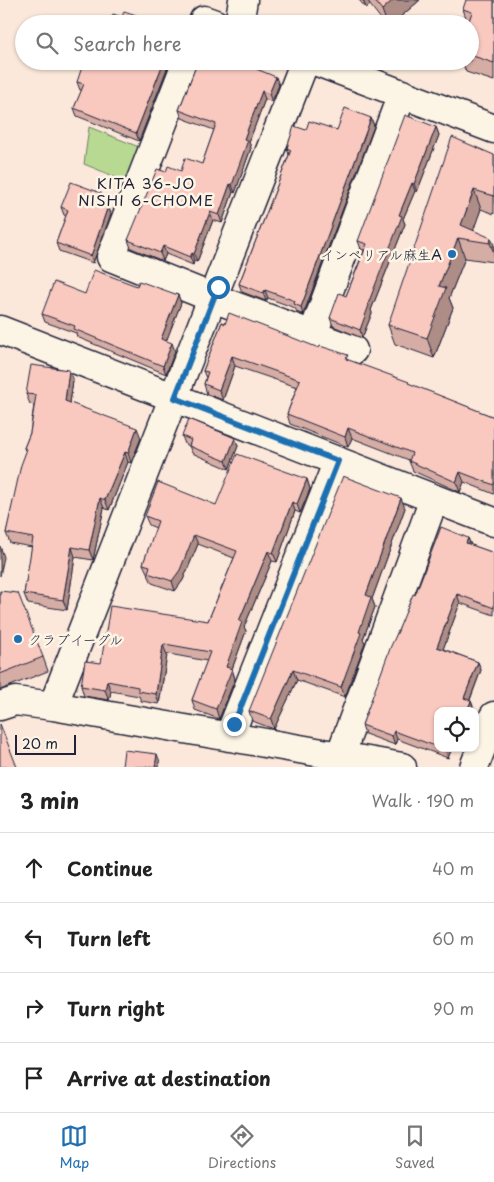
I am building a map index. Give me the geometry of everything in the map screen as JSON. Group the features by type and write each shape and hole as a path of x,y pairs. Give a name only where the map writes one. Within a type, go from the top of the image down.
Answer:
{"street":[{"path":"241,15 244,0"},
{"path":"184,70 111,257 354,350"},
{"path":"53,706 175,398 302,70"},
{"path":"339,70 494,129"},
{"path":"314,334 402,94"},
{"path":"0,330 494,522"},
{"path":"229,737 338,461"},
{"path":"340,756 434,499"},
{"path":"0,706 15,701 53,706 402,767"},
{"path":"474,767 494,716"}],"green space":[{"path":"89,127 144,149 133,184 84,164"}],"building":[{"path":"374,0 393,0 382,10"},
{"path":"466,0 494,0 494,63 479,58 479,15 471,15 472,12 463,9"},
{"path":"124,11 136,15 123,15"},
{"path":"81,70 160,70 136,133 74,108 84,84 77,82"},
{"path":"195,70 259,70 276,77 269,94 262,91 244,139 248,140 219,215 210,212 194,254 192,253 190,257 163,246 160,253 128,240 157,169 166,172 168,166 181,171 185,158 202,164 216,124 179,110"},
{"path":"345,108 371,118 301,307 294,304 295,301 265,290 263,293 239,284 291,150 287,148 294,126 306,130 309,121 337,130"},
{"path":"405,115 436,127 414,184 412,183 399,215 402,216 360,330 330,318 339,293 346,296 367,244 358,241"},
{"name":"インペリアル麻生A","path":"452,137 494,155 494,196 474,190 461,225 491,238 490,243 458,238 439,286 446,288 427,338 388,325"},
{"path":"71,182 101,193 98,202 108,206 91,256 56,243 68,210 61,207"},
{"path":"94,270 137,286 139,281 178,295 161,339 172,343 163,366 74,329 75,326 42,314 54,282 85,294"},
{"path":"229,313 319,348 320,346 348,355 346,359 409,382 494,417 494,485 460,472 456,482 409,461 412,453 348,428 345,437 287,414 300,380 232,356 219,390 204,384 208,372 203,371 222,322 225,324"},
{"path":"31,365 69,370 65,401 137,428 128,453 125,452 105,500 100,498 89,550 72,547 63,600 24,594 33,538 6,533 21,465 27,449 24,448 30,433 36,395 26,394"},
{"path":"189,419 235,438 226,461 189,446 191,440 182,436"},
{"path":"237,454 307,479 297,504 292,502 273,553 268,551 239,621 242,622 226,667 232,669 216,709 192,700 210,652 165,644 163,645 156,694 138,691 138,687 107,681 105,690 81,686 85,661 101,663 110,606 208,621 237,551 194,535 180,570 172,581 148,573 150,566 143,564 158,521 145,516 158,482 216,505"},
{"path":"343,476 401,498 366,595 371,597 359,632 361,633 341,687 293,670 271,719 249,711"},
{"path":"441,527 468,538 466,543 494,553 494,608 457,594 437,647 478,662 464,698 471,701 469,707 434,707 434,746 394,731 392,736 362,725 391,646 413,594 415,595"},
{"name":"クラブイーグル","path":"0,591 18,593 43,657 0,674"},
{"path":"0,724 17,767 0,767"},
{"path":"124,750 157,754 155,767 122,767"}],"place":[{"name":"インペリアル麻生A","path":"452,254"},
{"name":"クラブイーグル","path":"18,639"}],"district":[{"name":"KITA 36-JO NISHI 6-CHOME","path":"146,190"}],"route":[{"path":"218,287 175,398 338,461 234,724"}]}
